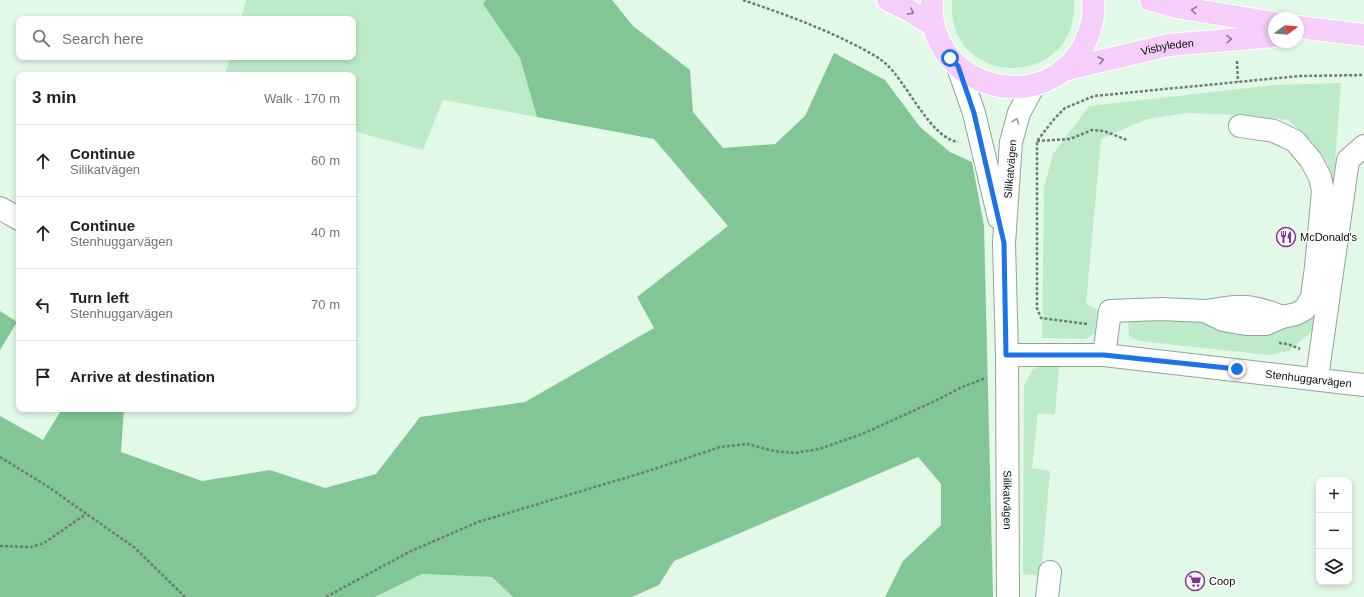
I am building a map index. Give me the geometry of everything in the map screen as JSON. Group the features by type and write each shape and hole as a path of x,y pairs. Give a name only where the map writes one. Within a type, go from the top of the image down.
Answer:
{"main road":[{"path":"888,0 910,11 934,26"},
{"path":"932,0 934,26 943,48 958,66 974,78 993,85 1014,88 1034,85 1054,76 1063,70 1080,52 1086,41 1093,17 1093,0"},
{"path":"1151,0 1176,7 1268,22"},
{"path":"1304,28 1356,35"},
{"path":"1304,35 1356,35"},
{"name":"Visbyleden","path":"1063,70 1169,45 1268,37"}],"street":[{"name":"Silikatvägen","path":"958,66 974,113 982,143 1004,243"},
{"name":"Silikatvägen","path":"1004,243 1011,142 1019,113 1034,85"},
{"path":"1104,355 1110,311 1205,311 1223,320 1246,324 1266,324 1282,317 1296,314 1305,309 1312,297 1316,267 1323,191 1320,176 1311,160 1295,140 1274,131 1240,126"},
{"path":"1318,378 1348,160 1364,146"},
{"path":"0,208 16,217"},
{"path":"1004,243 1007,362"},
{"name":"Stenhuggarvägen","path":"1007,362 1104,355 1318,378 1364,385"},
{"name":"Silikatvägen","path":"1007,362 1008,597"},
{"path":"1047,597 1050,572"}],"path":[{"path":"743,0 809,23 864,50 884,63 902,80 927,118 940,134 953,141 982,143"},
{"path":"1237,60 1238,82"},
{"path":"1037,141 1054,118 1065,108 1086,98 1299,76 1364,75"},
{"path":"1011,142 1070,139 1092,130 1104,131 1127,140"},
{"path":"326,597 409,552 478,522 645,472 720,447 747,444 774,451 795,453 819,449 862,434 933,402 1007,362"},
{"path":"0,457 135,548 186,597"},
{"path":"0,546 31,547 44,543 86,514"}],"green space":[{"path":"246,0 486,0 483,4 520,58 537,117 443,100 423,150 356,132 356,72 226,72 229,60 356,60 356,16 242,16"},
{"path":"486,0 612,0 633,26 690,70 693,112 723,148 775,144 805,116 834,53 885,80 920,127 950,152 972,162 984,226 993,597 885,597 903,561 941,525 941,484 918,457 674,561 659,585 632,597 513,597 492,577 422,574 375,597 0,597 0,416 43,440 60,412 124,412 121,452 202,481 270,470 325,488 376,474 420,417 525,402 654,328 637,297 728,226 654,139 537,117 520,58 483,4"},
{"path":"952,0 1074,0 1070,30 1056,51 1036,64 1013,68 989,64 969,51 955,30"},
{"path":"1341,83 1324,309 1309,334 1289,351 1269,355 1139,341 1129,336 1128,322 1140,317 1277,329 1307,318 1324,230 1328,164 1311,140 1288,120 1244,115 1187,113 1147,119 1101,139 1086,304 1097,309 1100,317 1096,333 1085,339 1042,338 1044,187 1053,154 1089,106 1274,85"},
{"path":"0,311 16,321 16,324 0,350"},
{"path":"1045,365 1059,365 1055,415 1038,413 1032,468 1050,471 1041,576 1023,574 1024,386 1033,369"},
{"path":"422,574 492,577 513,597 375,597"}],"place":[{"name":"McDonald's","path":"1286,237"},
{"name":"Coop","path":"1195,581"}],"route":[{"path":"950,58 958,66 974,113 1004,243 1006,355 1104,355 1237,369"}]}
